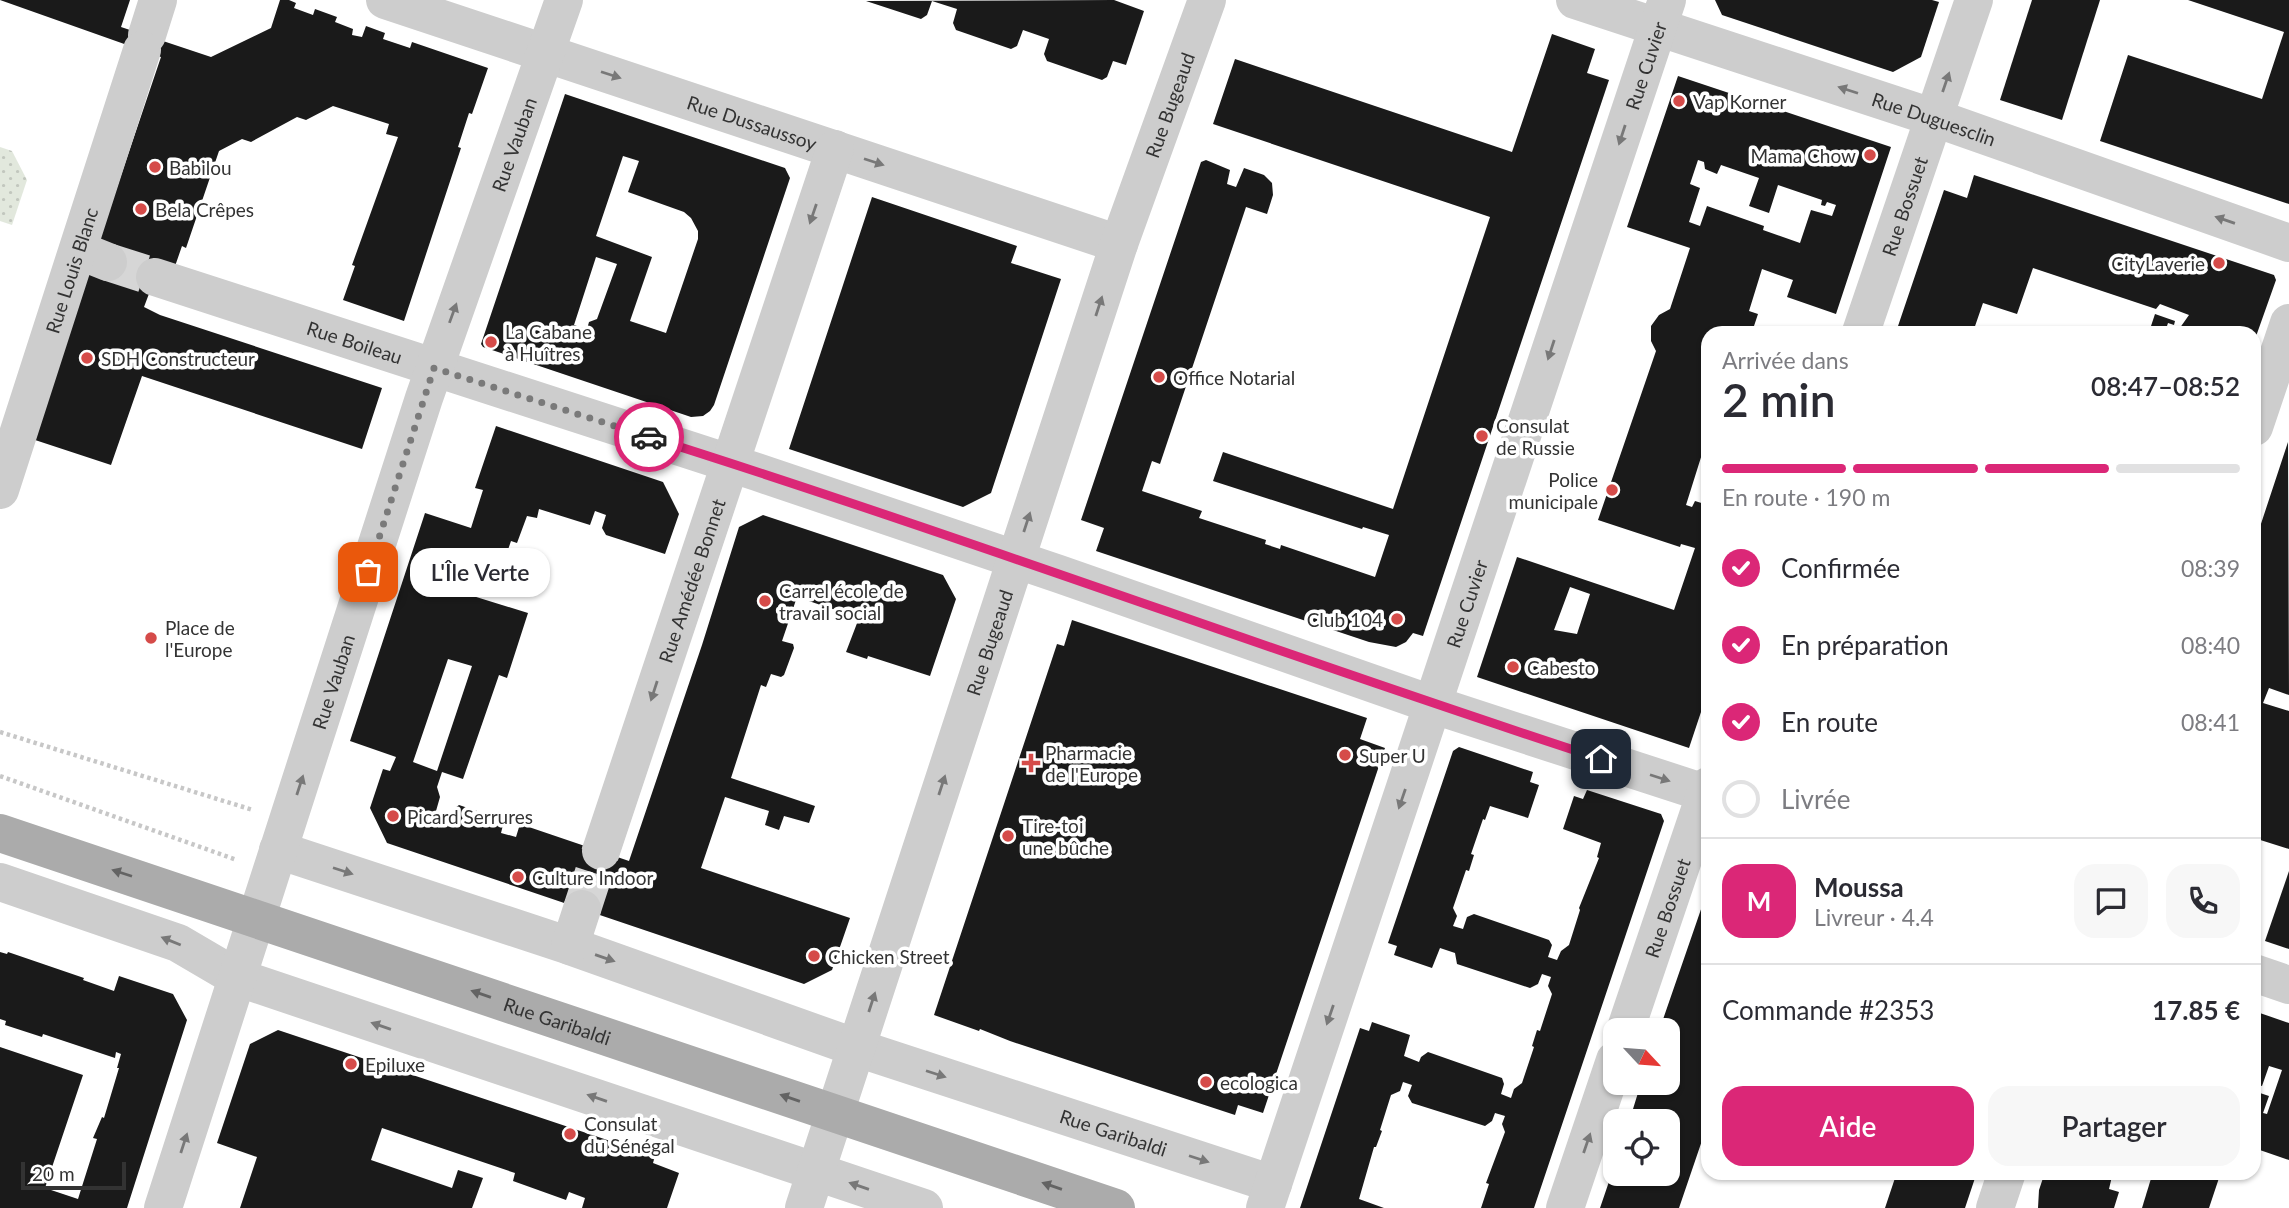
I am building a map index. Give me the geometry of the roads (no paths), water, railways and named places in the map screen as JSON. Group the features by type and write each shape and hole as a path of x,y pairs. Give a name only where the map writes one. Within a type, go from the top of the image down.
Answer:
{"main road":[{"name":"Rue Garibaldi","path":"0,833 1116,1208"}],"street":[{"name":"Rue Dussaussoy","path":"385,0 1119,244"},
{"name":"Rue Vauban","path":"163,1208 434,368 564,0"},
{"name":"Rue Bugeaud","path":"804,1208 1119,244 1207,0"},
{"name":"Rue Duguesclin","path":"1575,0 1662,14 1935,118 2289,243"},
{"name":"Rue Bossuet","path":"1863,326 1974,0"},
{"name":"Rue Cuvier","path":"1269,1196 1662,14"},
{"name":"Rue Louis Blanc","path":"0,490 11,420 93,256 145,39"},
{"name":"Rue Amédée Bonnet","path":"601,851 835,149"},
{"name":"Rue Boileau","path":"155,278 729,463 1434,705 1701,789"},
{"path":"2261,406 2289,323"},
{"name":"Rue Bossuet","path":"1629,1018 1701,809"},
{"name":"Rue Garibaldi","path":"274,861 570,946 1269,1196"},
{"path":"0,883 178,943 236,978 924,1208"},
{"path":"570,946 582,909"},
{"path":"2261,975 2289,985"},
{"path":"1565,1208 1603,1096"},
{"path":"1995,1208 2004,1180"}],"tunnel":[{"path":"108,262 155,277"},
{"path":"582,909 601,851"}],"place":[{"name":"Vap Korner","path":"1679,101"},
{"name":"Mama Chow","path":"1870,155"},
{"name":"Babilou","path":"155,167"},
{"name":"Bela Crêpes","path":"141,209"},
{"name":"CityLaverie","path":"2219,263"},
{"name":"La Cabane à Huîtres","path":"491,342"},
{"name":"SDH Constructeur","path":"87,358"},
{"name":"Office Notarial","path":"1159,377"},
{"name":"Consulat de Russie","path":"1482,436"},
{"name":"Police municipale","path":"1612,490"},
{"name":"L'Île Verte","path":"368,572"},
{"name":"Carrel école de travail social","path":"765,601"},
{"name":"Club 104","path":"1397,619"},
{"name":"Place de l'Europe","path":"151,638"},
{"name":"Cabesto","path":"1513,667"},
{"name":"Super U","path":"1345,755"},
{"name":"Pharmacie de l'Europe","path":"1031,763"},
{"name":"Picard Serrures","path":"393,816"},
{"name":"Tire-toi une bûche","path":"1008,836"},
{"name":"Culture Indoor","path":"518,877"},
{"name":"Chicken Street","path":"814,956"},
{"name":"Epiluxe","path":"351,1064"},
{"name":"ecologica","path":"1206,1082"},
{"name":"Consulat du Sénégal","path":"570,1134"}]}
